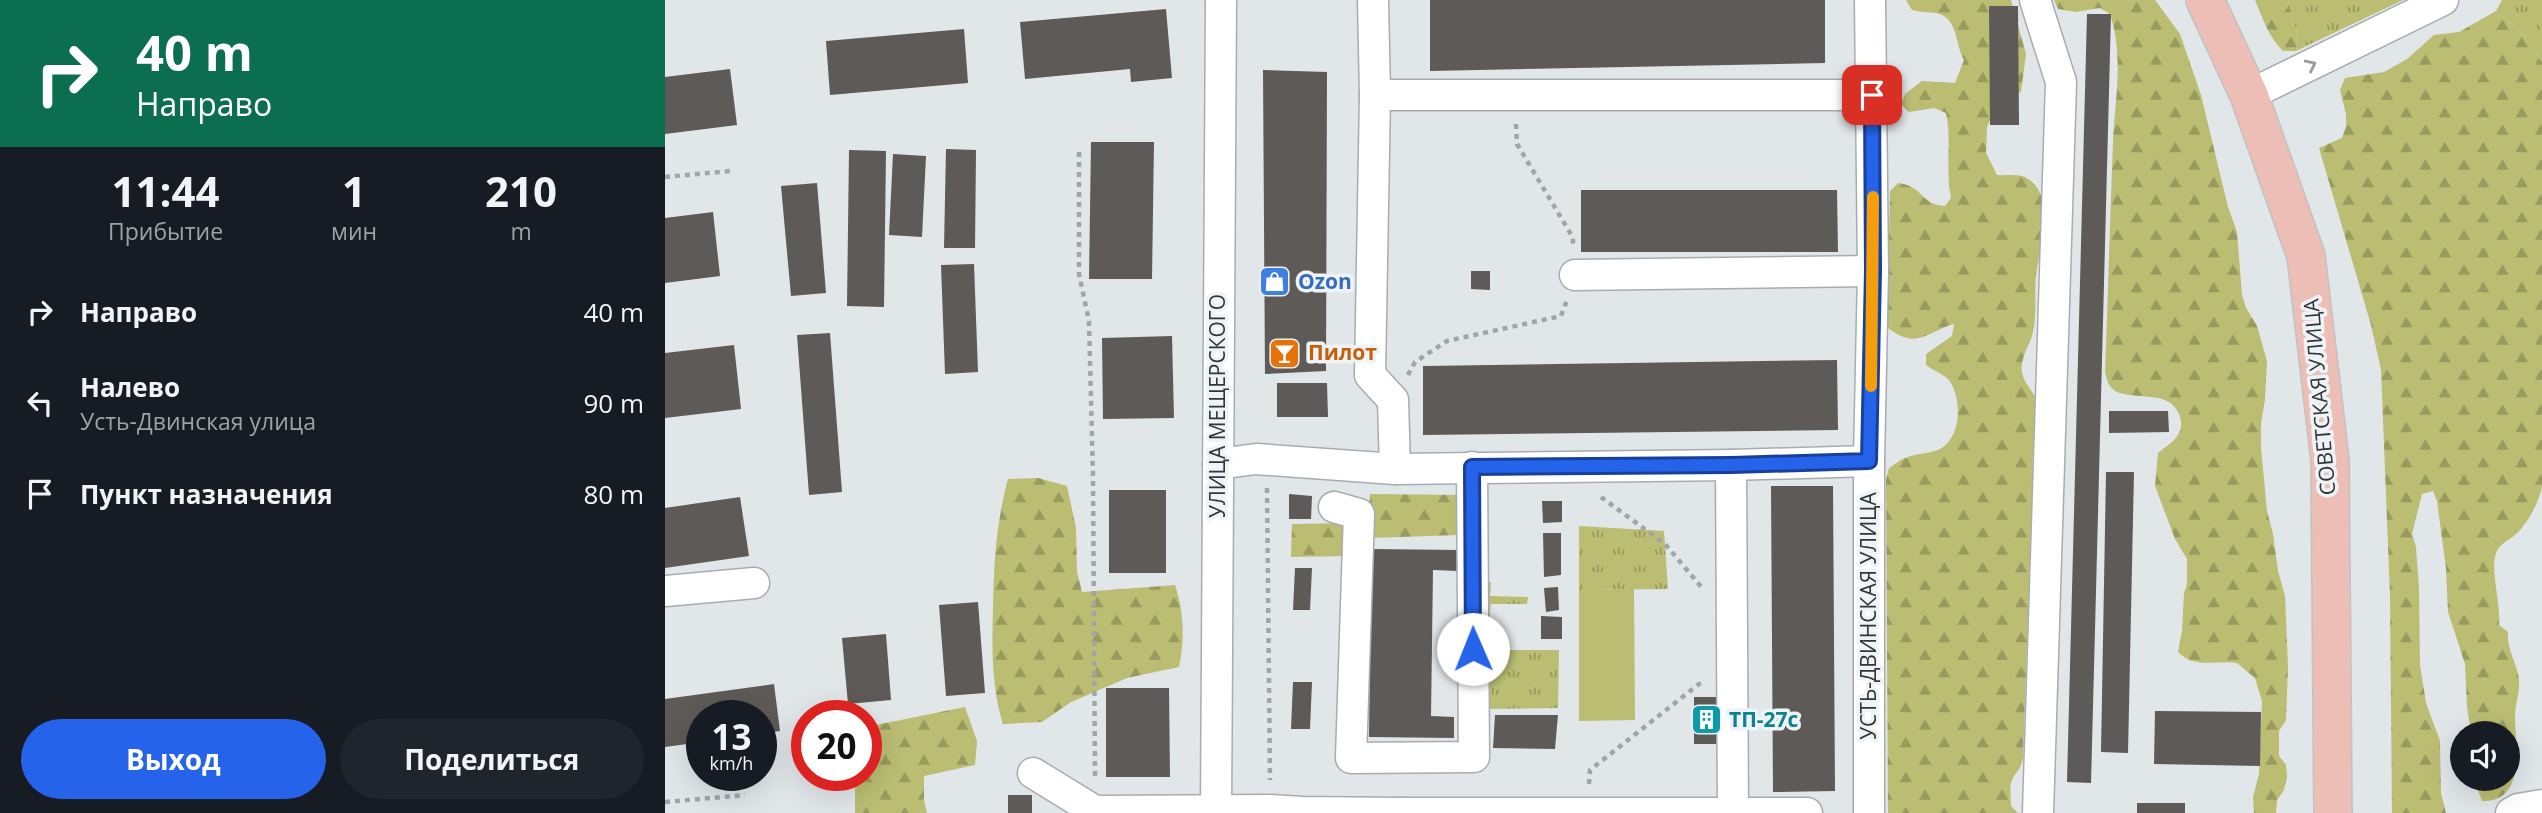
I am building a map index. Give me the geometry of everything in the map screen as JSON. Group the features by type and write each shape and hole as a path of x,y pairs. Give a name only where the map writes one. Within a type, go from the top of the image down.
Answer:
{"main road":[{"name":"СОВЕТСКАЯ УЛИЦА","path":"2205,0 2249,95 2306,256 2330,460 2333,813"}],"street":[{"name":"УЛИЦА МЕЩЕРСКОГО","path":"1216,812 1221,0"},
{"path":"1373,0 1375,96 1370,375 1393,400 1395,469"},
{"name":"УСТЬ-ДВИНСКАЯ УЛИЦА","path":"1869,813 1869,461 1873,271 1870,0"},
{"path":"2035,0 2061,82 2038,813"},
{"path":"2249,95 2443,0"},
{"path":"1375,96 1872,95"},
{"path":"1575,275 1873,271"},
{"path":"1218,464 1267,459 1395,469 1869,461"},
{"path":"1731,465 1733,813"},
{"path":"1334,507 1359,514 1351,758 1474,757 1472,467"},
{"path":"665,591 754,583"},
{"path":"1033,773 1095,811 1807,813"},
{"path":"2511,813 2518,809 2542,805"}],"path":[{"path":"1393,400 1415,362 1447,341 1561,316 1575,275 1572,236 1517,145 1515,96"},
{"path":"1079,152 1079,274 1089,321 1093,476 1095,811"},
{"path":"665,177 730,171"},
{"path":"1267,459 1271,810"},
{"path":"1560,467 1665,544 1733,625"},
{"path":"1586,811 1590,769 1699,684 1734,682"},
{"path":"665,802 745,794"}],"green space":[{"path":"1906,0 2011,0 2026,54 2021,92 1997,104 1987,127 1986,153 1997,175 2021,176 2037,187 2044,210 2036,275 2034,323 2022,364 2023,376 2039,407 2039,421 2033,454 2023,758 2010,789 2011,806 2018,813 1888,813 1886,479 1889,468 1900,460 1936,451 1947,443 1953,436 1958,417 1956,397 1949,380 1926,365 1926,354 1952,336 1954,324 1914,339 1897,334 1887,327 1890,191 1898,183 1913,188 1937,205 1945,206 1951,198 1946,113 1934,108 1909,112 1901,104 1905,94 1922,81 1955,83 1964,60 1948,20 1936,13 1912,10"},
{"path":"2054,0 2155,0 2180,34 2201,95 2228,207 2237,232 2242,295 2257,326 2267,361 2261,448 2267,511 2285,596 2288,667 2286,720 2279,731 2279,756 2286,765 2287,777 2284,790 2277,800 2276,813 2254,813 2253,797 2259,774 2262,701 2255,678 2237,663 2198,662 2178,652 2187,584 2187,559 2175,539 2155,486 2158,453 2176,437 2181,421 2174,406 2168,401 2115,391 2109,385 2105,372 2118,62 2114,30 2110,14 2100,8 2075,12 2058,9"},
{"path":"2255,0 2288,0 2298,38 2296,51 2283,51 2273,39"},
{"path":"2288,0 2403,0 2296,51 2298,38"},
{"path":"2502,0 2542,0 2542,62 2519,30 2496,11"},
{"path":"2496,11 2519,30 2542,62 2542,486 2530,516 2516,534 2501,546 2494,560 2499,625 2508,632 2519,679 2515,721 2469,721 2465,664 2448,612 2446,568 2437,501 2433,491 2422,494 2412,534 2416,547 2419,589 2420,665 2426,703 2440,741 2441,793 2446,813 2392,813 2390,595 2381,370 2371,325 2319,148 2342,138 2346,114 2340,90 2345,78 2384,72 2407,59 2434,35 2459,32"},
{"path":"1038,478 1067,486 1076,528 1077,572 1082,592 1175,585 1182,616 1181,656 1179,667 1127,678 1071,702 1042,722 1003,724 994,681 993,652 994,574 998,527 1008,479"},
{"path":"1370,494 1460,495 1458,535 1369,538"},
{"path":"1352,523 1352,556 1291,557 1292,524"},
{"path":"1579,526 1664,531 1668,589 1579,590"},
{"path":"1479,582 1491,582 1490,596 1528,597 1527,604 1491,604 1488,629 1477,629"},
{"path":"1634,589 1635,720 1579,721 1579,590"},
{"path":"1483,650 1559,650 1558,708 1483,709"},
{"path":"965,707 977,741 975,765 924,776 927,813 855,813 855,791 882,791 882,724"},
{"path":"2478,791 2507,791 2496,799 2482,801"}],"building":[{"path":"1430,0 1825,0 1825,63 1430,71"},
{"path":"1989,6 2018,6 2019,125 1990,125"},
{"path":"1166,9 1172,78 1131,82 1130,69 1025,79 1020,22"},
{"path":"2087,14 2111,14 2091,783 2067,782"},
{"path":"964,29 968,83 830,95 826,41"},
{"path":"730,69 737,125 665,134 665,77"},
{"path":"1263,70 1327,72 1326,371 1265,374"},
{"path":"1091,142 1154,142 1152,279 1089,279"},
{"path":"946,149 976,150 975,248 944,248"},
{"path":"849,150 886,151 884,307 847,306"},
{"path":"893,154 926,156 922,237 889,235"},
{"path":"817,183 826,293 791,296 781,186"},
{"path":"1581,190 1837,190 1838,252 1581,252"},
{"path":"713,212 720,276 665,283 665,218"},
{"path":"974,264 978,372 945,374 941,265"},
{"path":"1471,271 1490,271 1490,290 1471,289"},
{"path":"830,333 842,492 809,495 797,335"},
{"path":"1172,336 1174,418 1103,419 1102,338"},
{"path":"734,345 741,409 665,418 665,353"},
{"path":"1837,360 1838,430 1423,435 1423,366"},
{"path":"1277,383 1327,383 1328,417 1277,417"},
{"path":"2109,411 2168,411 2169,432 2109,433"},
{"path":"2106,472 2134,472 2128,753 2101,752"},
{"path":"1771,486 1833,486 1835,791 1773,792"},
{"path":"1109,490 1166,490 1166,573 1109,573"},
{"path":"1289,494 1312,496 1311,519 1289,519"},
{"path":"740,497 749,556 665,568 665,508"},
{"path":"1542,501 1562,501 1562,522 1543,523"},
{"path":"1543,533 1561,533 1561,575 1544,577"},
{"path":"1371,549 1459,550 1459,571 1433,570 1431,716 1454,717 1454,738 1369,737"},
{"path":"1295,568 1312,568 1310,610 1293,610"},
{"path":"1558,587 1559,610 1546,612 1544,588"},
{"path":"978,602 985,693 946,696 939,605"},
{"path":"1541,616 1562,617 1562,639 1541,639"},
{"path":"886,634 891,700 848,700 842,638"},
{"path":"1293,682 1312,682 1310,729 1291,729"},
{"path":"774,684 776,700 686,700 686,744 665,747 665,699"},
{"path":"1106,688 1169,688 1170,777 1106,777"},
{"name":"ТП-27c","path":"1694,697 1719,697 1719,744 1694,744"},
{"path":"777,708 780,731 777,731"},
{"path":"2155,711 2261,712 2260,766 2154,764"},
{"path":"1495,715 1558,715 1555,749 1493,748"},
{"path":"1008,795 1032,795 1032,813 1008,813"},
{"path":"2137,803 2185,803 2185,813 2137,813"}],"slow traffic":[{"path":"1871,386 1873,197"}],"place":[{"name":"Ozon","path":"1275,282"},
{"name":"Пилот","path":"1285,353"},
{"name":"ТП-27c","path":"1706,720"}],"route":[{"path":"1473,649 1472,467 1869,461 1873,271 1872,95"}]}
